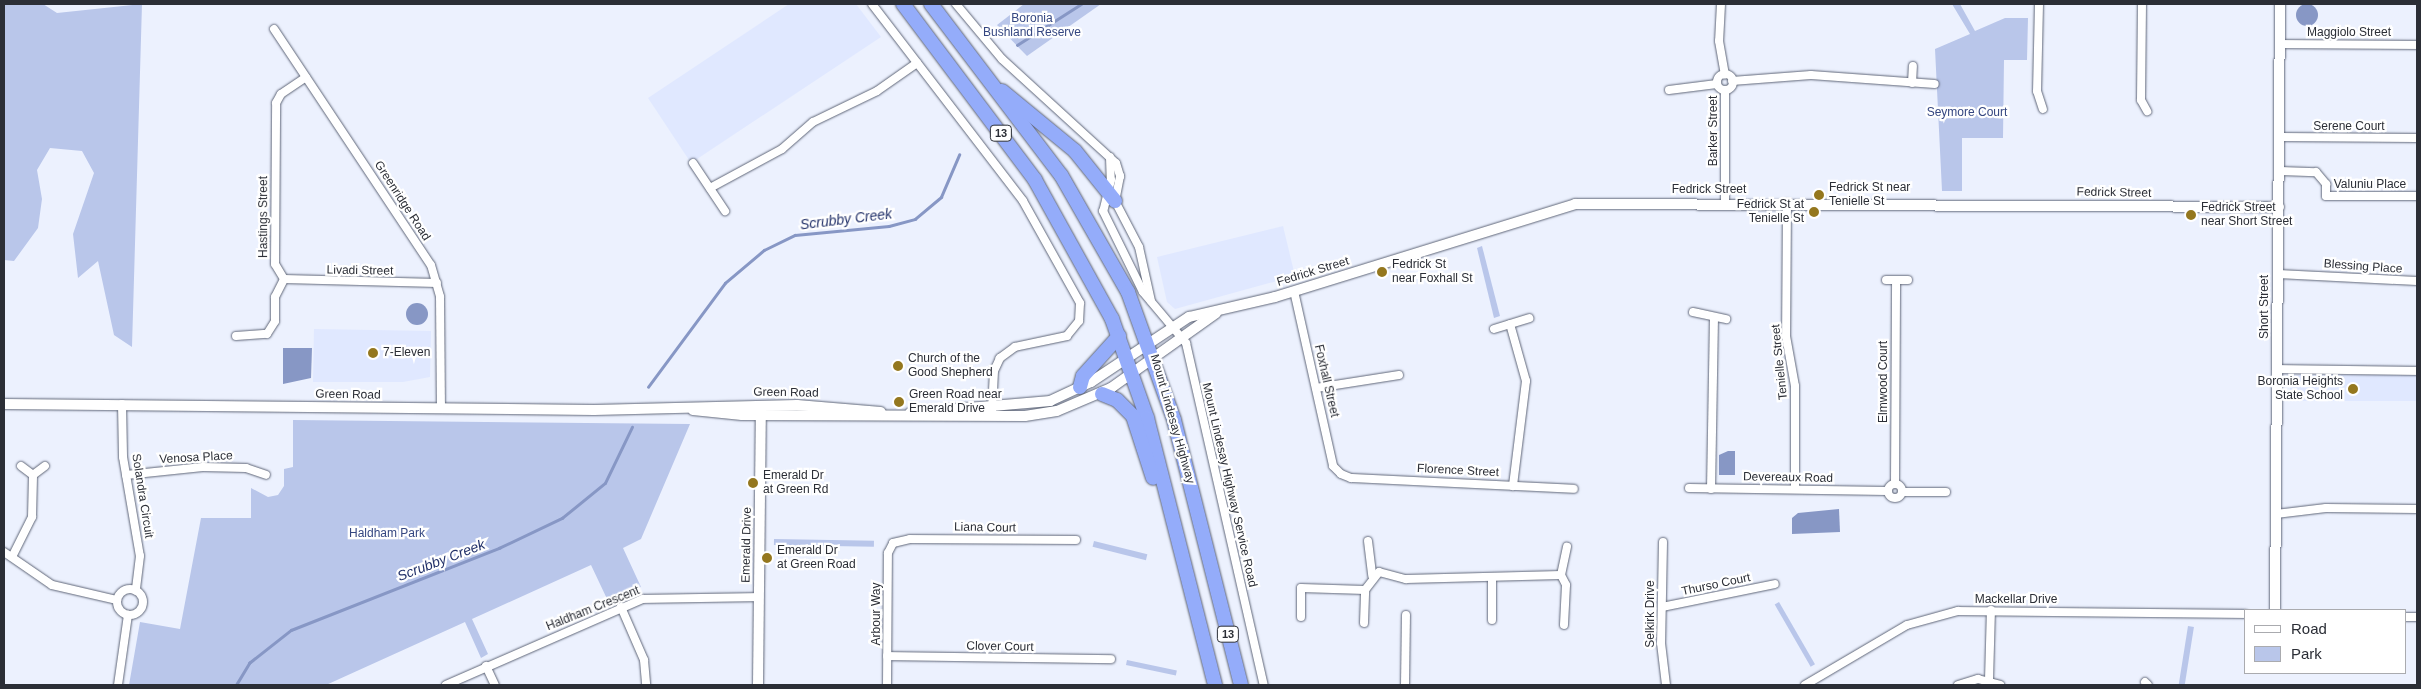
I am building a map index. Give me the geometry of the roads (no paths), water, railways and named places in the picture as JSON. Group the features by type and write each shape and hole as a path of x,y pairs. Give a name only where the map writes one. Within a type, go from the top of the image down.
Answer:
{"highway":[{"name":"Mount Lindesay Highway","path":"903,4 1034,180 1088,269 1119,336 1133,372 1215,685"},
{"name":"Mount Lindesay Highway","path":"930,4 997,89 1089,219 1148,341 1174,420 1241,685"},
{"path":"997,89 1012,96 1065,142 1112,196"},
{"path":"1080,387 1083,376 1119,336"},
{"path":"1102,394 1117,400 1133,416 1158,493 1170,509"}],"street":[{"path":"872,4 1023,201 1080,303 1079,321 1067,336 1015,347 1000,358 994,371 992,411"},
{"name":"Mount Lindesay Highway Service Road","path":"956,4 1002,59 1110,157 1119,170 1112,196 1103,206 1106,220 1151,301 1182,335 1264,685"},
{"path":"1721,4 1719,41 1725,74 1732,82"},
{"path":"2039,4 2037,91 2043,109"},
{"path":"2142,4 2141,100 2147,111"},
{"name":"Short Street","path":"2275,609 2280,4"},
{"name":"Greenridge Road","path":"274,29 431,266 437,283 440,408"},
{"name":"Maggiolo Street","path":"2280,44 2417,45"},
{"path":"710,188 782,149 813,122 877,91 917,63"},
{"path":"1912,83 1913,66"},
{"path":"1717,84 1725,74"},
{"path":"1669,90 1717,84 1725,90 1732,82 1811,75 1934,84"},
{"name":"Hastings Street","path":"284,279 275,264 276,103 281,94 306,77"},
{"name":"Barker Street","path":"1725,90 1725,202"},
{"name":"Serene Court","path":"2280,138 2417,138"},
{"name":"Mount Lindesay Highway Service Road","path":"1110,157 1112,196 1141,252 1151,301"},
{"path":"693,163 725,210"},
{"name":"Valuniu Place","path":"2280,172 2316,172 2322,176 2326,196 2417,196"},
{"name":"Fedrick Street","path":"1153,356 1216,314 1575,204 1725,202 2279,207"},
{"name":"Tenielle Street","path":"1787,203 1786,336 1795,386 1795,490"},
{"name":"Blessing Place","path":"2278,274 2417,282"},
{"path":"236,336 258,336 272,328 275,296 284,279"},
{"name":"Livadi Street","path":"284,279 437,283"},
{"path":"1886,280 1908,280"},
{"name":"Elmwood Court","path":"1895,484 1896,280"},
{"name":"Foxhall Street","path":"1294,291 1333,466 1341,474"},
{"path":"1693,312 1714,319 1726,318"},
{"name":"Fedrick Street","path":"1148,341 1172,324 1199,313 1216,314"},
{"path":"1494,329 1529,318"},
{"path":"1711,488 1714,319"},
{"path":"1510,324 1526,381 1513,486"},
{"name":"Green Road","path":"992,411 1038,403 1080,387 1148,341"},
{"name":"Green Road","path":"4,404 692,409 712,415 761,410 910,413 1058,411 1102,394 1153,356"},
{"path":"2277,369 2417,372"},
{"path":"1316,388 1399,375"},
{"name":"Solandra Circuit","path":"122,404 126,475 140,556 136,591"},
{"name":"Emerald Drive","path":"758,685 761,410"},
{"path":"20,466 33,475"},
{"path":"33,475 45,466"},
{"name":"Venosa Place","path":"126,475 212,467 246,468 266,475"},
{"name":"Florence Street","path":"1341,474 1351,478 1574,489"},
{"path":"12,558 32,517 33,475"},
{"path":"1887,491 1895,484 1902,492 1946,492"},
{"name":"Devereaux Road","path":"1689,488 1887,491 1894,498 1902,492"},
{"path":"2276,514 2326,508 2417,509"},
{"name":"Liana Court","path":"893,543 910,539 1076,540"},
{"path":"1364,623 1365,590 1372,576 1368,541"},
{"name":"Selkirk Drive","path":"1663,542 1662,607 1666,685"},
{"name":"Arbour Way","path":"887,685 888,553 893,543"},
{"path":"1564,624 1566,585 1561,575 1567,547"},
{"path":"4,552 52,585 117,600"},
{"path":"1372,576 1389,572 1406,579 1492,577 1503,573 1561,575"},
{"path":"1492,577 1492,620"},
{"name":"Thurso Court","path":"1662,607 1775,584"},
{"path":"1301,618 1302,588 1365,590"},
{"path":"117,600 124,590 136,591 142,606 128,615 118,685"},
{"name":"Haldham Crescent","path":"446,685 622,607 661,596 759,597"},
{"path":"117,600 121,611 128,615"},
{"path":"622,607 644,660 646,685"},
{"path":"1989,680 1991,610"},
{"name":"Mackellar Drive","path":"1805,685 1906,625 1958,611 2244,614"},
{"path":"1404,685 1406,616"},
{"name":"Clover Court","path":"888,656 1111,659"},
{"path":"486,666 494,685"},
{"path":"1958,685 1989,680 2000,685"}],"waterway":[{"name":"Scrubby Creek","path":"1017,45 1081,4"},
{"name":"Scrubby Creek","path":"648,387 725,283 764,250 795,235 889,226 915,219 941,197 959,155"},
{"name":"Scrubby Creek","path":"236,685 249,663 291,630 499,548 562,518 605,483 632,427"}],"place":[{"name":"Fedrick St near Tenielle St","path":"1819,195"},
{"name":"Fedrick St at Tenielle St","path":"1814,212"},
{"name":"Fedrick Street near Short Street","path":"2191,215"},
{"name":"Fedrick St near Foxhall St","path":"1382,272"},
{"name":"7-Eleven","path":"373,353"},
{"name":"Church of the Good Shepherd","path":"898,366"},
{"name":"Boronia Heights State School","path":"2353,389"},
{"name":"Green Road near Emerald Drive","path":"899,402"},
{"name":"Emerald Dr at Green Rd","path":"753,483"},
{"name":"Emerald Dr at Green Road","path":"767,558"}],"park label":[{"name":"Boronia Bushland Reserve","path":"1032,26"},
{"name":"Seymore Court","path":"1967,113"},
{"name":"Haldham Park","path":"387,534"}]}
